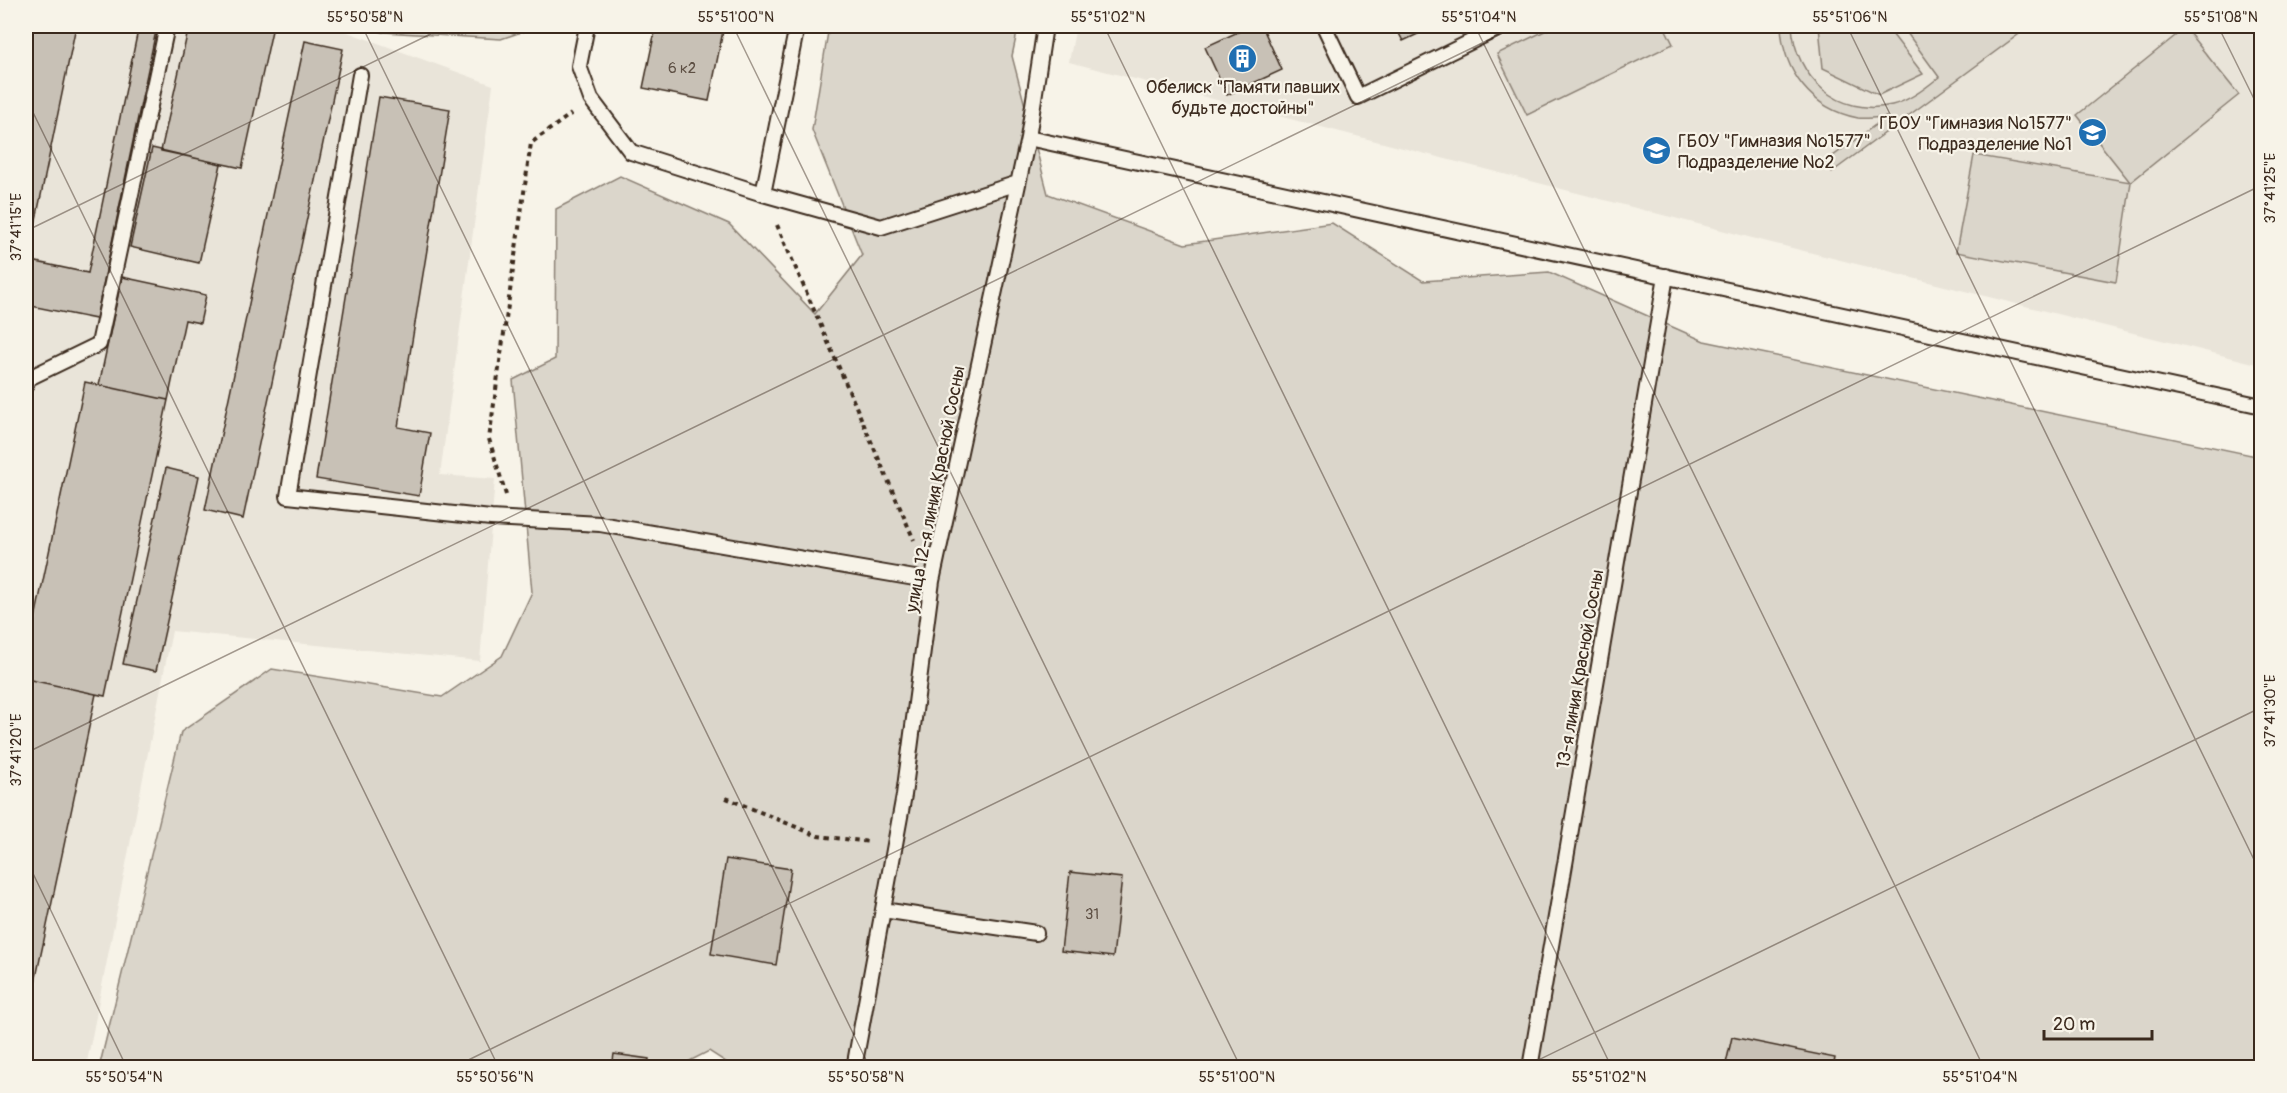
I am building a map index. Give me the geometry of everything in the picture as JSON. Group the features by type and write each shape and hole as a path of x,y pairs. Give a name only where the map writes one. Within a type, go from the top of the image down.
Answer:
{"lane":[{"path":"26,385 27,379 99,344 167,26"},
{"path":"587,26 579,66 591,99 632,152 763,194 881,226 1018,183"},
{"path":"763,194 797,26"},
{"name":"улица 12-я линия Красной Сосны","path":"854,1068 904,795 932,581 1028,138 1045,26"},
{"path":"1324,26 1358,97 1503,26"},
{"path":"360,75 288,496 514,519 600,524 932,581"},
{"path":"1028,138 2262,406"},
{"name":"13-я линия Красной Сосны","path":"1530,1068 1666,276"},
{"path":"883,910 1036,933"}],"path":[{"path":"514,519 489,439 531,144 591,99"},
{"path":"763,194 932,581"},
{"path":"726,798 818,836 895,844"}],"shaded area":[{"path":"26,26 331,26 493,85 440,475 495,479 480,661 172,631 86,1067 26,1067"},
{"path":"364,26 539,26 501,39 383,32 366,29"},
{"path":"829,26 1018,28 1012,56 1048,194 1185,244 1332,223 1423,281 1549,272 1704,341 2261,457 2261,1067 735,1068 709,1051 676,1068 102,1068 100,1064 181,732 272,669 442,697 502,656 532,592 513,380 555,359 556,209 620,176 729,224 815,314 862,255 812,130"},
{"path":"1076,26 2261,26 2261,365 1764,241 1069,62"},
{"path":"1555,26 1664,26 1673,44 1527,115 1497,54"},
{"path":"1781,26 1792,26 1801,62 1823,90 1837,99 1854,105 1872,107 1892,105 1905,100 1923,90 1939,77 1902,26 2030,26 1832,172 1825,162 1886,117 1858,118 1826,106 1814,97 1794,73 1787,58"},
{"path":"1819,26 1886,26 1923,74 1879,95 1823,68"},
{"path":"2185,28 2239,95 2131,182 2116,282 1956,252 1974,155 2130,182 2077,115"}],"building":[{"path":"26,26 76,26 26,268"},
{"path":"114,26 157,26 96,319 26,305 26,268 27,260 88,273 138,30"},
{"path":"189,26 273,26 242,168 161,151"},
{"path":"367,26 384,26 383,32 366,29"},
{"path":"656,26 724,26 709,101 643,88"},
{"name":"Обелиск \"Памяти павших будьте достойны\"","path":"1251,26 1262,26 1282,70 1227,95 1205,47"},
{"path":"1395,26 1435,26 1403,41"},
{"path":"305,41 343,49 243,519 205,510"},
{"path":"379,97 450,109 398,427 430,433 419,496 316,479"},
{"path":"152,148 221,164 199,263 130,247"},
{"path":"122,277 206,295 200,323 185,320 168,400 99,385"},
{"path":"85,382 168,400 105,696 26,679 26,661"},
{"path":"166,468 199,476 156,671 123,664"},
{"path":"26,679 96,694 26,1025"},
{"path":"726,859 791,869 776,965 711,954"},
{"path":"1070,872 1122,878 1113,957 1061,951"},
{"path":"1732,1037 1835,1058 1833,1068 1725,1068"},
{"path":"614,1054 649,1059 648,1068 612,1068"}],"place":[{"name":"Обелиск \"Памяти павших будьте достойны\"","path":"1243,58"},
{"name":"ГБОУ \"Гимназия №1577\" Подразделение №1","path":"2093,133"},
{"name":"ГБОУ \"Гимназия №1577\" Подразделение №2","path":"1657,151"}]}
